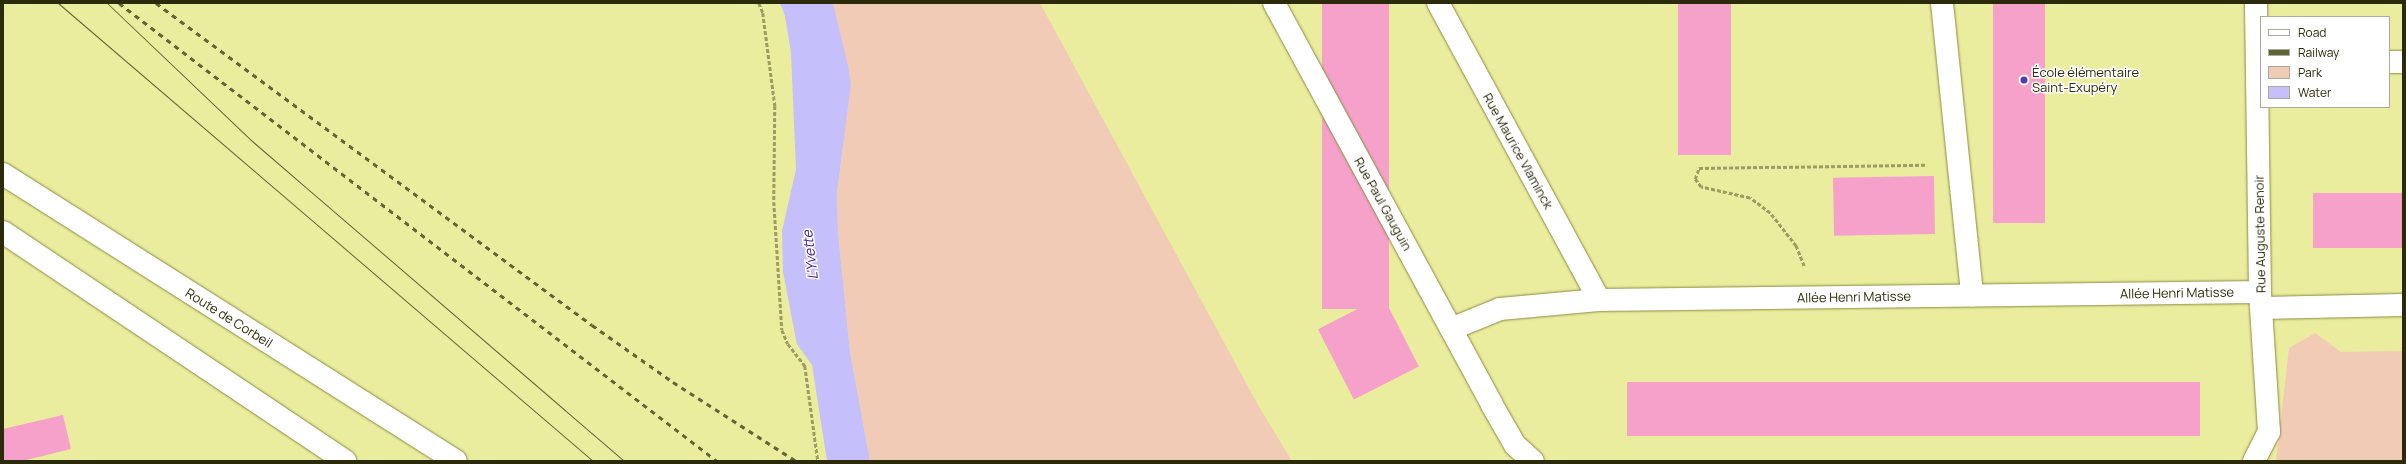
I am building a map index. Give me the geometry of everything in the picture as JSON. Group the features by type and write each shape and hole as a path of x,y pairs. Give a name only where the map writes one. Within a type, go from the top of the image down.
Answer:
{"street":[{"name":"Rue Paul Gauguin","path":"1274,3 1492,405 1515,445 1533,461"},
{"name":"Rue Maurice Vlaminck","path":"1438,3 1599,300"},
{"path":"1942,3 1972,295"},
{"name":"Rue Auguste Renoir","path":"2254,461 2269,432 2261,300 2259,64 2256,3"},
{"path":"2390,62 2403,62"},
{"name":"Route de Corbeil","path":"3,174 456,461"},
{"path":"3,232 345,461"},
{"name":"Allée Henri Matisse","path":"1451,329 1500,309 1599,300 1972,295 2261,300 2403,305"}],"path":[{"path":"759,3 763,13 775,106 774,202 777,278 782,330 788,344 805,366 818,461"},
{"path":"1809,297 1810,281 1796,246 1770,213 1750,198 1701,187 1695,179 1699,168 1959,165"}],"green space":[{"path":"833,3 1040,3 1258,405 1292,461 870,461 850,352 838,232 837,193 851,85"},
{"path":"2315,333 2341,352 2403,351 2403,461 2276,461 2289,348"}],"water":[{"name":"L'Yvette","path":"780,3 833,3 848,66 851,85 837,193 838,232 850,352 870,461 827,461 797,345 783,272 782,231 796,169 791,53 785,16"}],"pier":[{"path":"794,340 812,365 827,461 816,456"}],"building":[{"path":"1322,3 1389,3 1389,309 1322,309"},
{"path":"1678,3 1731,3 1731,155 1678,155"},
{"path":"1993,3 2045,3 2045,223 1993,223"},
{"path":"1934,176 1935,234 1834,236 1833,178"},
{"path":"2313,193 2403,193 2403,248 2313,248"},
{"path":"1383,296 1419,366 1354,400 1318,329"},
{"path":"1627,382 2200,382 2200,436 1627,436"},
{"path":"63,415 71,449 22,461 3,461 3,429"}],"tram line":[{"path":"58,3 593,461"},
{"path":"107,3 252,141 624,461"}],"railway":[{"path":"119,3 717,461"},
{"path":"156,3 592,325 673,382 796,461"}],"place":[{"name":"École élémentaire Saint-Exupéry","path":"2024,80"}]}
